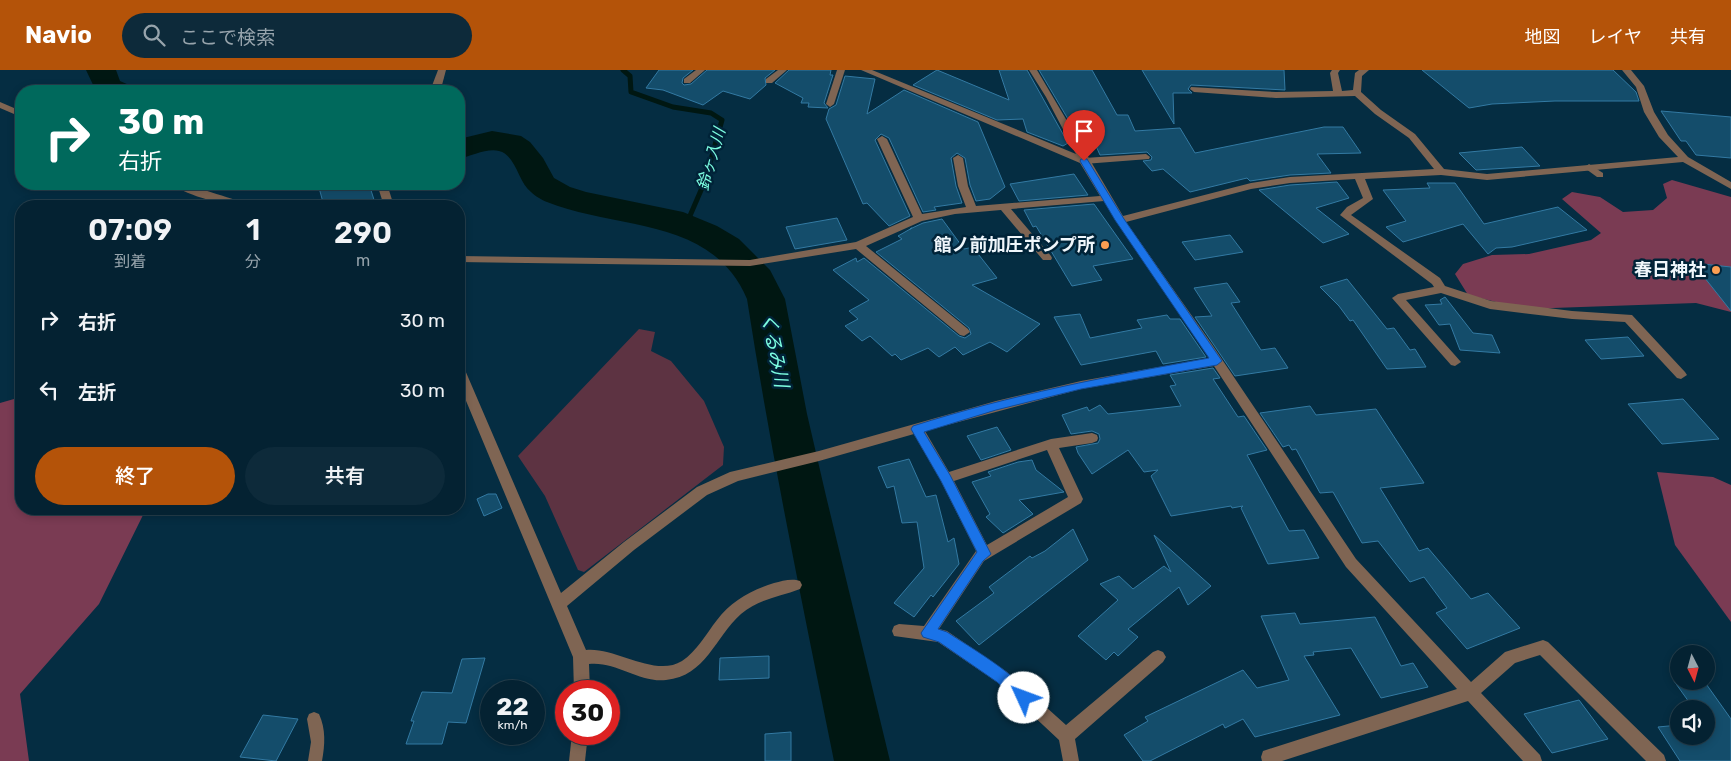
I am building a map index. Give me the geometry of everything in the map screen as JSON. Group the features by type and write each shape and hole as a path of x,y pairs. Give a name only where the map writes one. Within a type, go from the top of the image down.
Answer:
{"street":[{"path":"438,85 442,70"},
{"path":"686,81 701,70"},
{"path":"770,82 783,70"},
{"path":"830,104 841,70"},
{"path":"865,70 1084,161"},
{"path":"1033,70 1050,97 1084,161 1120,220 1217,361 1351,563 1534,761"},
{"path":"1336,70 1334,73 1338,93"},
{"path":"1357,93 1358,75 1365,70"},
{"path":"1626,70 1640,86 1649,112 1664,137 1685,159 1731,186"},
{"path":"1194,89 1276,95 1357,93 1378,112 1412,136 1441,172"},
{"path":"0,105 15,111"},
{"path":"882,139 919,218"},
{"path":"958,158 963,186 972,210"},
{"path":"1120,220 1251,186 1290,180 1441,172 1487,177 1685,159"},
{"path":"1358,176 1368,199 1345,215 1436,281 1441,289"},
{"path":"190,190 223,200"},
{"path":"465,259 750,262 858,245 919,218 972,210 1108,198"},
{"path":"1004,207 1047,258"},
{"path":"858,245 964,332"},
{"path":"1456,362 1398,298 1441,289 1490,305 1572,315 1628,318 1681,375"},
{"path":"559,604 629,546 702,491 734,476 819,456 996,406 1081,385 1217,361"},
{"path":"465,384 581,657 582,680"},
{"path":"917,429 946,478 984,554"},
{"path":"946,478 1051,444 1092,438"},
{"path":"928,633 979,557 1076,499 1051,444"},
{"path":"581,657 602,656 639,669 666,673 681,669 696,660 731,614 756,597 776,588 795,585"},
{"path":"899,631 942,636 1002,677 1066,736 1071,761"},
{"path":"1268,757 1471,692 1510,657 1543,647 1658,761"},
{"path":"1066,736 1158,657"},
{"path":"578,761 579,745"}],"lane":[{"path":"1084,161 1146,158"},
{"path":"1589,167 1600,175"},
{"path":"314,719 318,742 315,761"}],"shaded area":[{"path":"1672,180 1731,197 1731,312 1696,303 1524,309 1468,295 1455,274 1463,264 1492,255 1529,254 1591,240 1601,233 1562,199 1572,192 1600,197 1623,212 1653,210 1667,198 1663,184"},
{"path":"639,329 655,332 651,351 671,361 704,401 724,447 723,465 584,572 578,570 545,496 518,456"},
{"path":"15,399 15,515 143,515 99,604 20,694 29,761 0,761 0,403"},
{"path":"1657,472 1713,477 1731,485 1731,622 1675,545"}],"building":[{"path":"659,70 693,70 683,78 682,83 684,85 691,84 707,70 775,70 765,78 766,85 750,99 723,91 703,105 663,90 646,88"},
{"path":"789,70 831,70 830,75 833,75 824,103 828,108 808,107 809,103 801,103 803,98 775,83"},
{"path":"937,70 1009,100 999,70 1027,70 1068,143 1063,146 1027,132 1023,119 997,120 913,85"},
{"path":"1039,70 1092,70 1117,115 1128,115 1135,131 1180,128 1195,153 1324,127 1343,127 1361,153 1317,154 1331,173 1290,175 1250,181 1247,178 1190,192 1163,169 1152,171 1143,161 1151,160 1152,157 1147,152 1100,155 1088,128 1078,136"},
{"path":"1142,70 1284,70 1285,90 1191,85 1188,89 1192,93 1173,93 1174,124"},
{"path":"1422,70 1613,70 1636,92 1639,101 1555,101 1492,104 1469,108"},
{"path":"845,76 875,79 867,114 904,90 978,122 1005,187 990,199 976,201 970,185 965,158 957,153 951,158 956,186 962,203 934,207 936,210 923,212 889,138 881,134 875,140 910,216 889,226 867,203 863,204 826,119 829,109 836,105"},
{"path":"1661,111 1731,117 1731,158 1696,155 1686,141 1681,141"},
{"path":"1522,147 1540,166 1476,170 1459,153"},
{"path":"1074,174 1088,195 1019,201 1010,184"},
{"path":"1337,182 1349,198 1316,208 1349,234 1323,243 1259,190 1290,185"},
{"path":"1427,183 1455,183 1484,224 1558,207 1587,230 1512,247 1496,248 1488,254 1463,224 1403,242 1386,227 1406,221 1383,190 1430,188"},
{"path":"320,190 371,190 374,200 322,200"},
{"path":"1094,204 1133,259 1093,266 1102,280 1072,286 1036,226 1033,227 1024,210"},
{"path":"837,218 847,240 795,249 786,227"},
{"path":"942,219 964,249 975,250 997,278 972,285 1040,324 1007,352 990,342 963,355 955,347 939,357 928,348 901,360 895,354 892,356 870,336 862,341 845,326 858,319 849,311 869,300 833,270 856,258 857,262 864,258 959,336 965,338 971,334 969,328 876,252 902,239 898,236 911,228"},
{"path":"1230,235 1243,252 1195,260 1182,242"},
{"path":"1693,263 1731,267 1731,311"},
{"path":"1347,279 1387,329 1394,328 1410,350 1415,349 1426,367 1387,369 1353,320 1350,321 1339,306 1320,287"},
{"path":"1227,283 1240,302 1231,303 1261,350 1275,348 1288,368 1235,376 1195,317 1212,316 1194,288"},
{"path":"1445,297 1473,333 1492,335 1500,353 1460,350 1450,324 1439,325 1425,305 1442,304 1440,300"},
{"path":"1080,314 1090,338 1142,328 1137,320 1167,315 1170,319 1180,319 1206,357 1163,364 1156,351 1081,365 1054,317"},
{"path":"1628,337 1644,356 1601,359 1585,340"},
{"path":"1213,368 1220,378 1213,379 1238,417 1244,416 1267,450 1247,455 1289,531 1304,530 1319,558 1268,564 1241,508 1243,506 1232,508 1231,506 1171,516 1151,476 1158,470 1144,472 1128,450 1092,474 1078,453 1076,447 1098,443 1100,439 1099,434 1092,431 1071,434 1062,415 1087,407 1089,411 1100,405 1108,414 1181,406 1170,386 1176,385 1170,375"},
{"path":"1683,399 1719,439 1662,444 1628,404"},
{"path":"1310,406 1316,415 1376,409 1424,483 1380,488 1419,551 1428,548 1471,599 1488,593 1520,628 1467,649 1436,613 1447,608 1424,577 1410,582 1378,541 1362,543 1333,492 1320,493 1296,449 1292,450 1289,445 1283,447 1260,413"},
{"path":"997,427 1011,450 981,460 967,436"},
{"path":"909,459 926,497 936,495 948,542 954,538 959,564 933,597 931,595 914,617 894,603 924,568 917,522 902,523 894,486 887,488 878,467"},
{"path":"1032,460 1036,470 1064,492 1019,500 1033,514 1003,533 986,517 990,514 972,482 991,476 988,472 1018,462"},
{"path":"488,494 496,494 502,508 484,516 477,499"},
{"path":"1073,529 1088,560 979,645 956,621 994,593 989,587 1030,556 1032,558 1045,551"},
{"path":"1154,535 1211,586 1188,605 1179,587 1128,629 1138,637 1118,656 1114,652 1106,660 1078,636 1118,600 1100,584 1119,576 1133,589 1164,566 1171,572"},
{"path":"1295,613 1300,624 1375,617 1401,666 1413,663 1428,687 1381,698 1351,648 1313,652 1314,655 1304,656 1340,715 1255,737 1243,719 1225,728 1223,724 1150,761 1143,761 1124,735 1148,721 1145,717 1243,670 1257,688 1289,680 1261,616"},
{"path":"769,656 769,678 719,680 720,658"},
{"path":"485,658 466,723 448,722 442,744 406,744 414,721 411,721 422,692 452,693 462,659"},
{"path":"1680,690 1710,690 1731,719 1731,761 1680,761 1658,727 1670,726 1670,745 1715,745 1715,700 1688,700"},
{"path":"1579,700 1608,739 1552,753 1524,714"},
{"path":"263,715 298,719 276,761 240,757"},
{"path":"791,732 791,761 765,761 765,734"}],"waterway":[{"name":"くるみ川","path":"101,70 107,85"},
{"name":"鈴ヶ入川","path":"623,70 630,76 631,92 673,107 711,113 722,120 705,181 689,218 688,227"},
{"name":"くるみ川","path":"465,148 492,141 510,143 527,158 542,185 558,194 579,201 671,220 704,234 726,247 757,279 766,299 786,414 803,496 862,761"}],"place":[{"name":"館ノ前加圧ポンプ所","path":"1105,245"},
{"name":"春日神社","path":"1716,270"}],"route":[{"path":"1024,698 1002,677 942,636 928,633 979,557 984,554 946,478 917,429 996,406 1081,385 1217,361 1120,220 1084,161"}]}
